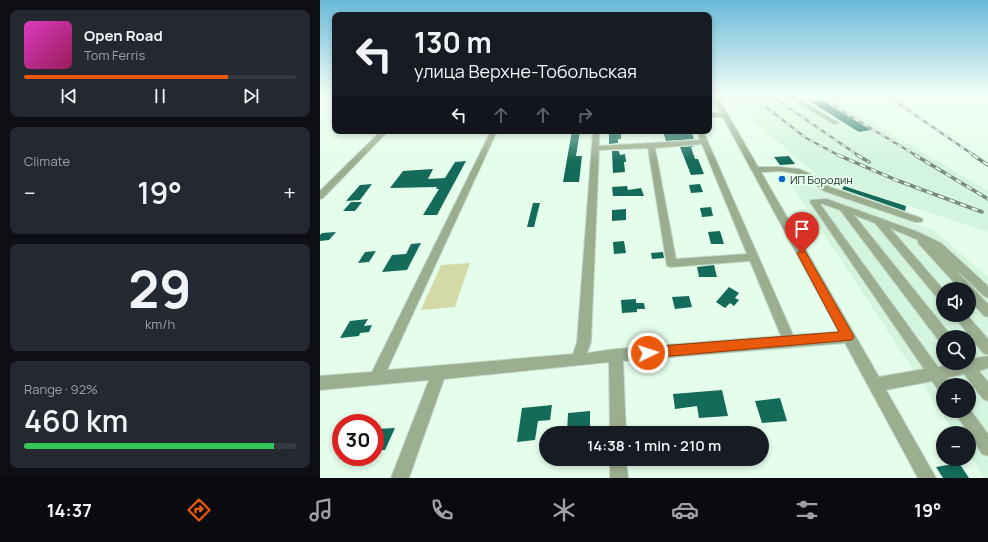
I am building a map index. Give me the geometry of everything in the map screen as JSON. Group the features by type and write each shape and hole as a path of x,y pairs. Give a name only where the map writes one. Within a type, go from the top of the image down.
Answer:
{"street":[{"path":"726,117 927,478"},
{"path":"826,117 836,123"},
{"path":"320,196 382,134"},
{"path":"376,378 493,134"},
{"path":"577,360 584,342 596,134"},
{"path":"701,134 724,192 754,257 789,342"},
{"path":"595,148 705,142"},
{"path":"651,146 671,263 754,257"},
{"path":"755,170 780,169 796,171 812,178 827,189 918,220"},
{"path":"938,378 814,202 824,202 915,234 937,246 988,293"},
{"path":"844,209 939,330"},
{"path":"879,222 936,289"},
{"path":"915,234 960,282"},
{"path":"976,299 988,312"},
{"path":"965,322 988,350"},
{"path":"320,383 616,356 848,337"},
{"path":"616,356 618,426"},
{"path":"976,364 988,362"},
{"path":"942,378 956,370"},
{"path":"969,370 988,394"},
{"path":"400,478 438,373"},
{"path":"875,385 936,380"},
{"path":"967,418 988,448"},
{"path":"618,466 619,478"}],"shaded area":[{"path":"749,117 863,117 988,191 988,232 818,176"},
{"path":"804,176 812,187 935,231 988,277 988,478 985,478 976,464 976,426 950,426 945,418 976,418 976,378 936,378 936,404 786,177"},
{"path":"470,263 455,307 421,310 441,265"}],"building":[{"path":"835,117 850,117 871,130 859,132"},
{"path":"571,134 580,134 576,156 582,156 579,182 563,182"},
{"path":"609,134 621,134 621,139 618,139 618,143 609,144"},
{"path":"664,134 692,134 694,139 666,141"},
{"path":"696,146 691,147 695,159 698,159 704,174 691,175 680,147"},
{"path":"612,151 619,151 620,155 625,154 625,172 613,173"},
{"path":"789,156 795,164 780,165 774,157"},
{"path":"466,161 437,215 423,215 439,189 436,189 437,187 390,188 403,171 433,169 428,179 445,178 455,162"},
{"path":"372,184 360,200 346,201 360,185"},
{"path":"700,184 703,192 691,193 689,185"},
{"path":"627,186 628,190 641,188 644,196 613,196 612,187"},
{"path":"844,186 906,206 905,211 842,189"},
{"path":"351,202 362,202 355,211 343,211"},
{"path":"533,203 540,203 534,227 527,227"},
{"path":"711,207 713,216 702,217 700,208"},
{"path":"626,209 626,220 612,221 612,210"},
{"path":"720,231 724,244 711,244 708,232"},
{"path":"336,232 329,240 320,241 320,235 322,233"},
{"path":"624,241 626,253 614,254 613,242"},
{"path":"421,243 407,270 382,272 392,255 406,254 411,244"},
{"path":"376,251 369,262 358,263 365,252"},
{"path":"663,252 664,258 652,259 651,253"},
{"path":"714,265 717,277 699,277 697,267"},
{"path":"729,287 739,293 735,298 739,300 734,306 730,303 725,308 716,302"},
{"path":"689,296 692,307 675,309 672,297"},
{"path":"636,299 636,303 644,303 645,309 637,309 637,312 622,313 621,300"},
{"path":"368,319 364,326 372,325 369,332 360,333 359,336 340,338 350,321"},
{"path":"722,390 728,416 699,418 697,406 675,409 673,394"},
{"path":"780,398 787,421 762,423 755,401"},
{"path":"552,405 550,420 538,421 535,440 517,442 522,408"},
{"path":"590,411 590,426 567,426 568,413"},
{"path":"395,428 385,450 384,450 384,429"},
{"path":"961,466 969,478 943,478 936,467"}],"railway":[{"path":"779,117 806,138 839,155"},
{"path":"803,117 859,156"},
{"path":"853,117 917,156"},
{"path":"919,117 975,156"},
{"path":"839,155 896,180 982,212"},
{"path":"857,155 869,162"},
{"path":"915,155 988,199"},
{"path":"973,155 988,165"}],"place":[{"name":"ИП Бородин","path":"782,179"}],"route":[{"path":"648,353 848,337 802,253"}]}
